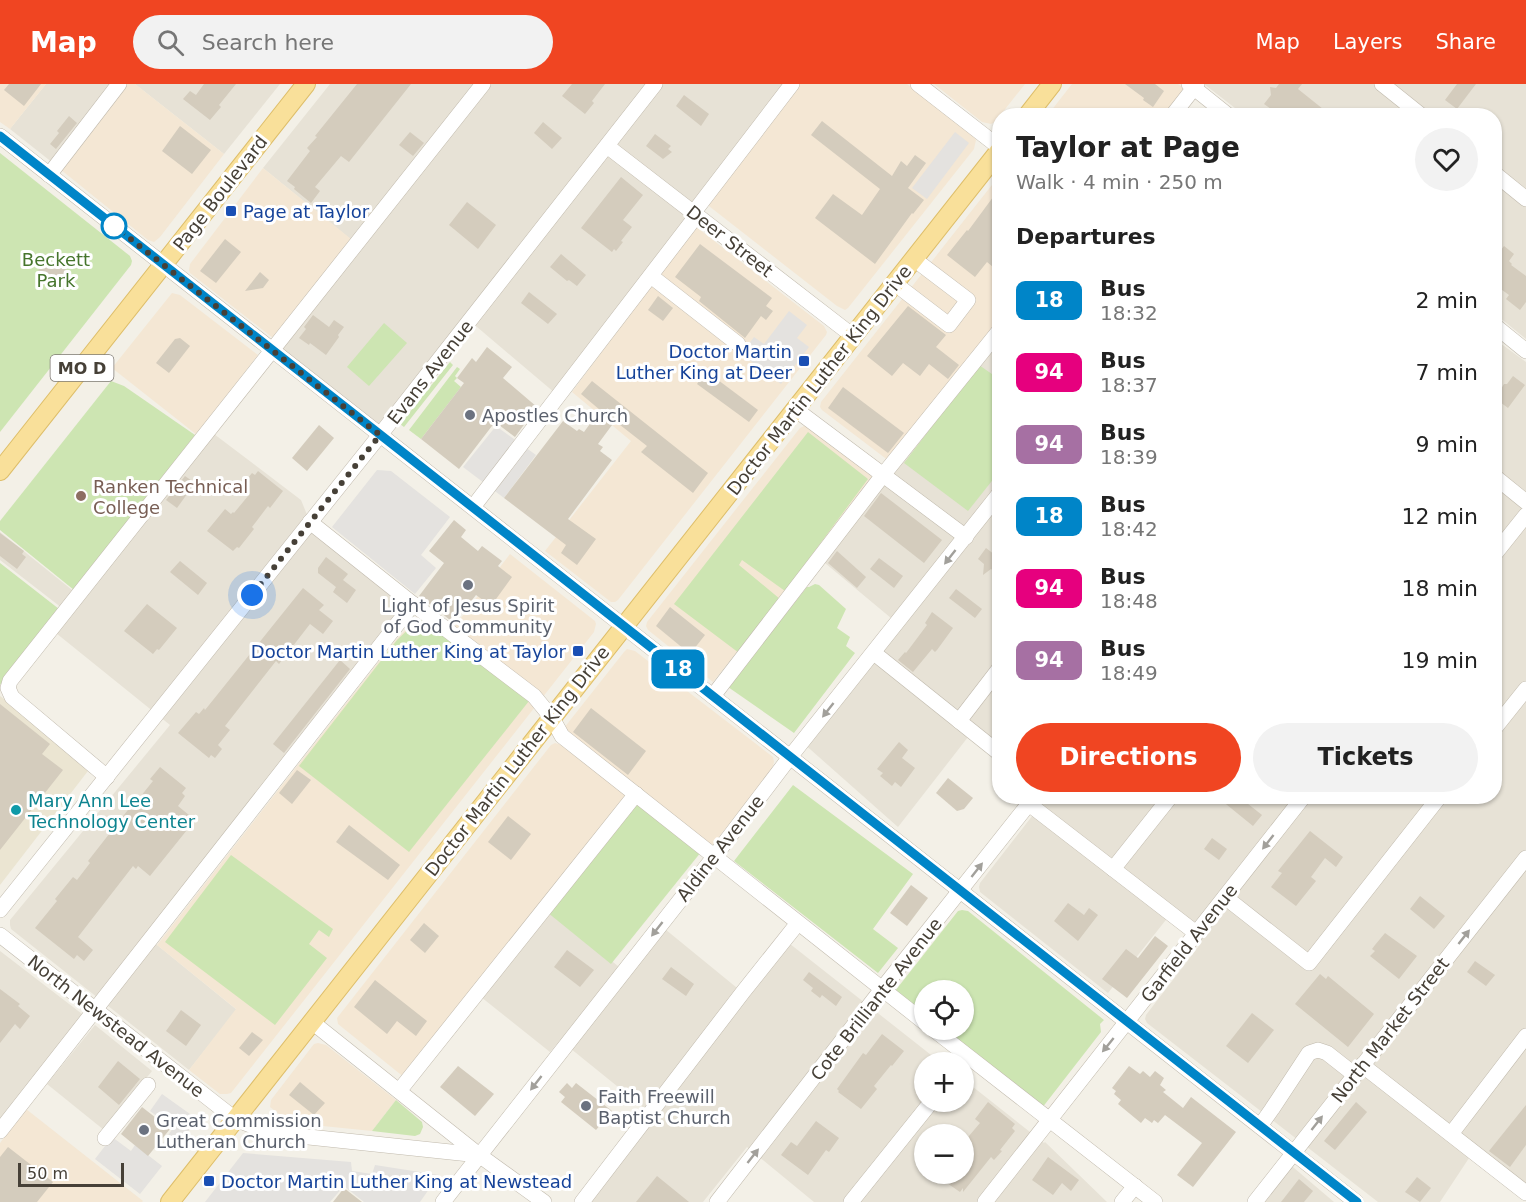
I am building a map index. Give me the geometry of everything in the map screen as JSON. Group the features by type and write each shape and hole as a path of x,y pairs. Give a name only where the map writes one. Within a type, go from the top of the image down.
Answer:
{"main road":[{"name":"Page Boulevard","path":"0,471 306,84"},
{"path":"1033,108 1052,84"},
{"name":"Doctor Martin Luther King Drive","path":"170,1202 992,158"}],"street":[{"path":"49,174 119,84"},
{"path":"107,777 12,697 9,688 10,681 483,84"},
{"name":"Evans Avenue","path":"0,910 380,435 654,84"},
{"path":"473,507 651,276 792,84"},
{"path":"918,84 992,143"},
{"path":"1382,84 1412,108"},
{"path":"1177,108 1193,85 1220,108"},
{"path":"0,136 1356,1202"},
{"name":"Deer Street","path":"607,146 853,336"},
{"path":"1502,180 1526,199"},
{"path":"894,283 948,325 968,300 914,259"},
{"path":"651,276 738,344"},
{"path":"1502,332 1526,351"},
{"path":"713,696 883,475 992,340"},
{"path":"795,410 966,537"},
{"path":"1502,482 1526,502"},
{"name":"Aldine Avenue","path":"442,1202 992,503"},
{"path":"1502,545 1526,515"},
{"path":"310,522 534,696 552,718 562,736 914,1014"},
{"path":"0,1131 413,604"},
{"path":"874,653 992,747"},
{"path":"959,721 992,678"},
{"path":"1502,719 1526,689"},
{"path":"399,1091 636,794"},
{"name":"Cote Brilliante Avenue","path":"717,1202 1029,804"},
{"path":"1037,804 1113,869 1196,933"},
{"path":"1113,869 1165,804"},
{"name":"Garfield Avenue","path":"985,1202 1298,804"},
{"path":"1225,897 1309,963 1434,804"},
{"name":"North Market Street","path":"1255,1202 1526,858"},
{"path":"582,1202 798,923"},
{"name":"North Newstead Avenue","path":"0,935 235,1119 271,1133 479,1155"},
{"name":"North Newstead Avenue","path":"312,1022 479,1155 544,1202"},
{"path":"1451,1134 1526,1036"},
{"path":"945,1040 958,1052"},
{"path":"1260,1126 1309,1053 1318,1050 1327,1053 1342,1064 1359,1070 1451,1134 1526,1193"},
{"path":"974,1066 1155,1202"},
{"path":"105,1138 148,1085"},
{"path":"851,1202 923,1112"},
{"path":"1122,1202 1135,1186"}],"shaded area":[{"path":"0,84 46,84 10,129 0,122"},
{"path":"46,84 114,84 53,163 10,129"},
{"path":"125,84 135,84 224,154 154,242 148,240 60,169"},
{"path":"135,84 280,84 224,154"},
{"path":"330,84 790,84 689,221 555,393 470,321 380,435 273,351 360,247 263,168"},
{"path":"798,84 907,84 973,135 976,140 974,149 845,310 705,203"},
{"path":"934,84 1025,84 1006,108 992,108 992,124 982,122"},
{"path":"1072,84 1178,84 1186,90 1172,108 1053,108"},
{"path":"1204,84 1526,84 1526,339 1502,320 1502,108 1235,108"},
{"path":"955,132 969,143 927,199 912,188"},
{"path":"263,168 351,239 273,338 189,270 190,264"},
{"path":"992,185 992,333 889,461 822,410 821,402"},
{"path":"695,226 824,326 827,332 618,600 611,602 545,551 631,441 572,392"},
{"path":"172,293 180,295 258,355 197,435 112,368"},
{"path":"789,311 807,325 797,338 809,347 781,384 741,354 754,337 764,344"},
{"path":"1502,344 1526,362 1526,1193 1473,1152 1440,1202 1378,1202 1147,1023 1146,1015 1202,942 1169,916 1108,993 980,892 980,883 1042,804 1502,804"},
{"path":"992,345 992,742 975,728 898,827 802,742 897,623 819,558"},
{"path":"806,425 876,477 713,682 648,630 647,622 800,428"},
{"path":"496,426 536,455 504,498 463,467"},
{"path":"214,434 301,500 310,522 413,604 151,940 237,1010 189,1070 11,929 10,920 170,725 51,629 62,608 0,560 0,532 82,598"},
{"path":"377,470 391,471 450,517 421,555 436,568 415,594 332,527"},
{"path":"510,554 595,621 594,632 231,1093 220,1094 189,1070 236,1009 157,945 395,641 418,616 454,627"},
{"path":"627,649 635,651 773,757 772,770 710,848 564,728"},
{"path":"0,696 91,767 0,885"},
{"path":"555,743 562,745 628,795 405,1078 338,1024 337,1018 551,745"},
{"path":"549,910 624,971 660,925 742,992 785,940 927,1052 914,1052 914,1112 974,1112 974,1088 1045,1142 1107,1202 814,1202 747,1147 703,1202 588,1202 654,1116 560,1040 550,1052 481,997"},
{"path":"0,951 86,1017 0,1126"},
{"path":"95,1025 152,1071 104,1130 47,1084"},
{"path":"314,1044 326,1045 396,1100 372,1131 293,1123 270,1107 271,1100"},
{"path":"162,1094 197,1119 174,1151 163,1143 173,1128 150,1111"},
{"path":"26,1109 143,1201 0,1202 0,1143"},
{"path":"112,1137 131,1151 135,1145 162,1166 140,1194 95,1159"},
{"path":"243,1153 351,1162 352,1171 372,1174 375,1165 439,1175 420,1202 364,1202 344,1186 330,1202 205,1202"},
{"path":"1287,1162 1334,1202 1255,1202"}],"green space":[{"name":"Beckett Park","path":"0,153 130,256 132,261 0,432"},
{"path":"384,323 407,343 369,386 347,367"},
{"path":"450,362 453,365 404,427 400,424 401,423"},
{"path":"979,365 992,374 992,481 968,511 904,463"},
{"path":"457,367 460,369 454,381 461,387 421,439 409,430"},
{"name":"Ranken Technical College","path":"111,381 124,386 195,435 74,590 0,530 0,521"},
{"path":"808,432 868,479 785,591 742,560 739,565 780,599 739,653 674,604"},
{"path":"0,563 59,609 0,685"},
{"path":"815,584 846,609 837,628 850,637 846,646 855,653 794,733 728,687 807,587"},
{"path":"421,617 529,701 409,852 299,766 397,640"},
{"path":"793,785 913,874 873,929 898,948 878,973 734,861"},
{"path":"636,800 701,852 611,964 547,912"},
{"path":"231,855 333,929 329,937 319,930 309,944 327,958 275,1025 165,942"},
{"path":"958,911 968,911 1104,1020 1100,1024 1101,1032 1042,1108 957,1040 974,1040 974,980 914,980 914,1006 895,991"},
{"path":"396,1100 422,1122 423,1127 420,1134 415,1136 372,1131"}],"building":[{"path":"9,84 41,84 24,106 4,90"},
{"path":"204,84 236,84 210,120 183,99 190,91 196,95"},
{"path":"357,84 411,84 349,162 341,156 315,187 320,191 311,203 287,181 310,151 307,148 317,137 315,136"},
{"path":"572,84 605,84 585,114 562,96"},
{"path":"1125,84 1155,84 1164,91 1153,107"},
{"path":"1279,84 1302,84 1298,89 1322,108 1270,108 1264,104 1271,95 1270,87 1276,88"},
{"path":"1457,84 1476,84 1458,108 1445,100"},
{"path":"684,95 709,114 701,126 676,106"},
{"path":"69,116 77,123 56,149 50,144"},
{"path":"822,121 892,176 901,161 907,166 915,155 926,163 908,188 924,200 875,264 815,218 833,194 862,215 880,189 811,135"},
{"path":"543,122 562,138 552,149 534,133"},
{"path":"180,126 211,150 192,174 162,151"},
{"path":"410,132 424,143 413,156 399,145"},
{"path":"655,134 671,146 668,149 672,152 663,159 646,146"},
{"path":"621,177 643,195 623,220 632,227 616,251 614,249 612,252 581,228"},
{"path":"992,198 992,266 987,262 975,277 947,255"},
{"path":"467,202 496,225 478,249 449,225"},
{"path":"225,239 241,252 216,283 200,271"},
{"path":"700,244 772,298 766,306 773,311 766,320 761,316 745,338 699,301 701,297 675,277"},
{"path":"1504,246 1514,254 1509,261 1511,265 1526,276 1526,302 1520,310 1506,299 1509,295 1502,290 1502,249"},
{"path":"561,254 586,275 577,286 550,267"},
{"path":"51,262 64,264 68,275 61,286 36,280 41,265 48,265"},
{"path":"260,272 269,280 263,288 245,291"},
{"path":"529,292 557,314 548,324 521,303"},
{"path":"658,296 673,308 663,321 648,310"},
{"path":"908,306 946,335 936,347 959,365 948,379 929,364 920,376 903,363 892,376 867,356"},
{"path":"313,315 329,327 334,320 344,327 326,355 299,338"},
{"path":"180,338 190,346 169,373 156,363 175,339"},
{"name":"Apostles Church","path":"487,347 512,367 503,378 537,407 515,437 495,422 459,469 421,439 464,383 457,378 472,358 476,362"},
{"path":"706,371 758,410 749,422 697,384"},
{"path":"1513,376 1525,385 1508,408 1502,404 1502,387"},
{"path":"592,381 708,473 693,493 641,452 647,446 615,421 598,444 603,447 600,451 612,460 568,519 596,539 577,565 561,553 566,545 504,498 563,421 577,431 579,429 584,432 600,410 581,394"},
{"path":"843,387 904,433 888,453 828,408"},
{"path":"319,425 334,438 307,471 292,458"},
{"path":"258,471 283,491 270,508 268,506 239,548 233,551 207,531 225,509 231,514 234,513 248,496 239,489 252,473 255,475"},
{"path":"185,476 195,483 177,508 166,500"},
{"path":"881,493 942,540 924,563 864,516"},
{"path":"454,520 466,530 461,537 478,551 482,546 502,561 498,566 512,577 491,606 476,595 454,623 419,596 444,563 429,551"},
{"path":"0,533 24,551 22,554 26,557 17,569 0,556"},
{"path":"986,548 992,553 992,570 983,575 984,564 978,559"},
{"path":"837,551 866,577 857,588 828,563"},
{"path":"326,557 348,574 343,580 356,590 347,603 333,592 336,587 318,573 318,568"},
{"path":"879,558 903,576 894,588 870,569"},
{"path":"180,561 207,583 198,595 170,572"},
{"path":"303,588 324,605 319,610 333,621 323,634 310,624 279,664 276,661 225,726 230,730 218,745 222,749 215,758 211,755 209,758 178,733 196,712 199,714 204,708 205,710"},
{"path":"956,589 982,609 975,618 949,598"},
{"path":"147,604 177,628 153,654 124,631"},
{"path":"670,607 705,635 690,654 656,626"},
{"path":"932,612 953,628 937,650 935,652 932,649 913,672 898,660 927,625 925,623"},
{"path":"340,660 350,669 284,753 273,744"},
{"name":"Mary Ann Lee Technology Center","path":"0,704 50,744 42,754 63,770 0,850"},
{"path":"591,708 646,751 628,775 573,732"},
{"path":"899,742 908,750 902,758 915,768 901,787 895,782 892,786 880,776 883,773 877,769"},
{"path":"160,767 186,788 182,793 185,796 178,806 195,820 150,876 138,866 136,869 133,866 78,937 93,950 84,961 77,955 74,959 35,928 73,877 77,880 90,863 88,861 153,781 150,779"},
{"path":"297,770 311,780 292,804 279,793"},
{"path":"948,778 973,798 964,809 957,811 936,793"},
{"path":"1226,804 1248,804 1262,815 1253,826"},
{"path":"508,816 531,834 511,860 488,842"},
{"path":"349,825 400,865 388,880 336,842"},
{"path":"1310,831 1343,857 1336,867 1325,858 1311,877 1316,881 1296,906 1271,887 1282,873 1278,871"},
{"path":"1212,838 1227,849 1219,860 1204,849"},
{"path":"911,885 928,898 907,926 890,913"},
{"path":"1420,896 1445,916 1434,929 1410,909"},
{"path":"1068,903 1084,915 1089,908 1098,915 1078,941 1054,921"},
{"path":"424,923 439,936 425,953 410,940"},
{"path":"1385,933 1417,956 1399,979 1370,956 1375,951 1372,949"},
{"path":"1155,936 1168,946 1127,998 1102,979 1126,949 1138,958"},
{"path":"567,950 594,970 580,987 554,967"},
{"path":"1475,961 1495,975 1486,986 1467,972"},
{"path":"671,967 694,984 686,996 662,979"},
{"path":"809,972 842,997 836,1006 822,995 820,998 811,991 813,988 803,980"},
{"path":"1320,974 1326,979 1328,976 1374,1014 1348,1047 1295,1004"},
{"path":"375,980 427,1021 416,1036 397,1021 387,1034 354,1007"},
{"path":"0,989 20,1004 18,1006 30,1016 20,1029 15,1024 0,1043"},
{"path":"181,1010 201,1025 186,1046 166,1031"},
{"path":"1252,1013 1274,1030 1248,1063 1226,1046"},
{"path":"252,1032 263,1040 249,1056 239,1048"},
{"path":"882,1034 904,1051 874,1086 877,1089 861,1109 837,1089 863,1053 866,1055"},
{"path":"118,1061 140,1079 119,1105 98,1087"},
{"path":"458,1066 494,1094 475,1116 440,1087"},
{"path":"1129,1066 1140,1074 1143,1071 1150,1077 1155,1071 1164,1078 1160,1085 1166,1090 1163,1092 1183,1108 1191,1097 1236,1132 1193,1187 1177,1175 1202,1143 1165,1115 1158,1123 1154,1120 1152,1123 1145,1118 1141,1123 1118,1104 1121,1100 1114,1094 1116,1091 1112,1088"},
{"path":"300,1082 325,1103 314,1115 289,1095"},
{"name":"Faith Freewill Baptist Church","path":"567,1083 572,1088 576,1083 612,1111 596,1130 561,1102 565,1097 559,1092"},
{"path":"988,1102 1015,1124 1012,1128 1015,1131 1000,1150 1002,1151 994,1160 991,1157 974,1178 974,1130 980,1123 975,1119"},
{"path":"1356,1102 1367,1112 1335,1150 1324,1141"},
{"path":"1526,1105 1526,1145 1510,1167 1489,1151"},
{"name":"Great Commission Lutheran Church","path":"142,1107 170,1129 148,1156 121,1134"},
{"path":"816,1121 839,1138 829,1152 826,1150 808,1175 781,1155 791,1142 797,1146"},
{"path":"8,1147 53,1182 37,1202 0,1202 0,1157"},
{"path":"1048,1157 1079,1180 1071,1191 1062,1183 1053,1195 1032,1180"},
{"path":"657,1176 689,1202 636,1202"},
{"path":"1417,1177 1431,1188 1420,1202 1405,1192"},
{"path":"1299,1179 1313,1191 1304,1202 1281,1202"},
{"path":"948,1184 969,1184 963,1192 963,1188 960,1192"},
{"path":"344,1188 362,1202 333,1202"}],"bus line":[{"name":"18","path":"0,136 1357,1202"}],"place":[{"name":"Page at Taylor","path":"231,211"},
{"name":"Doctor Martin Luther King at Deer","path":"804,361"},
{"name":"Apostles Church","path":"470,415"},
{"name":"Ranken Technical College","path":"81,496"},
{"name":"Light of Jesus Spirit of God Community","path":"468,585"},
{"name":"Doctor Martin Luther King at Taylor","path":"578,651"},
{"name":"Mary Ann Lee Technology Center","path":"16,810"},
{"name":"Faith Freewill Baptist Church","path":"586,1106"},
{"name":"Great Commission Lutheran Church","path":"144,1130"},
{"name":"Doctor Martin Luther King at Newstead","path":"209,1181"}],"route":[{"path":"114,226 380,435 252,595"}]}
